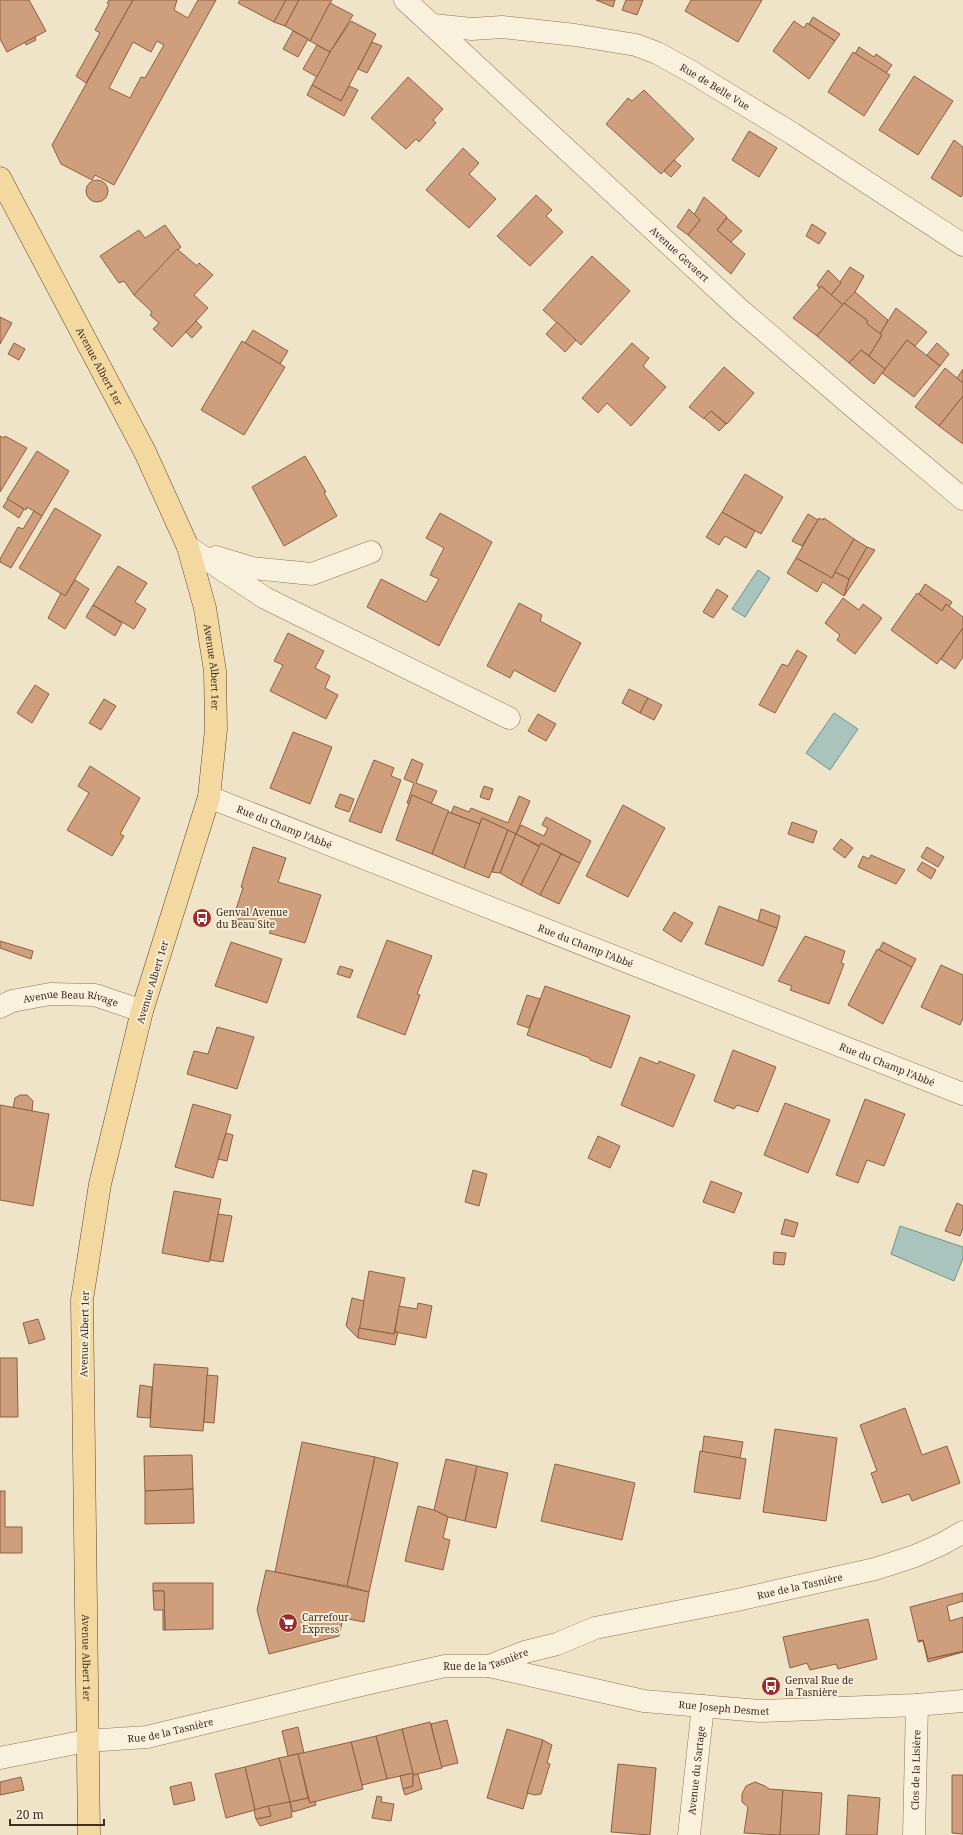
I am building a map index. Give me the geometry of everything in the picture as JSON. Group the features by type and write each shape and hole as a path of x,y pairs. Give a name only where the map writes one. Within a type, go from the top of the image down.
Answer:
{"main road":[{"name":"Avenue Albert 1er","path":"0,178 146,452 188,547 205,608 215,671 216,730 209,797 142,1011 100,1184 82,1300 86,1741 89,1835"}],"street":[{"name":"Avenue Gevaert","path":"404,0 433,25 738,308 963,499"},
{"name":"Rue de Belle Vue","path":"433,25 472,29 502,27 575,35 636,45 657,53 690,71 793,134 963,245"},
{"path":"188,547 252,568 312,574 371,552"},
{"path":"188,547 265,598 509,718"},
{"name":"Rue du Champ l'Abbé","path":"209,797 963,1094"},
{"name":"Avenue Beau Rivage","path":"0,1007 12,1001 50,994 95,995 142,1011"},
{"name":"Rue de la Tasnière","path":"0,1758 86,1741 147,1736 445,1666 489,1666 524,1652 557,1644 595,1628 737,1600 875,1569 915,1556 942,1544 963,1532"},
{"name":"Rue Joseph Desmet","path":"489,1666 644,1701 759,1712 917,1705 963,1701"},
{"name":"Clos de la Lisière","path":"914,1835 917,1705"},
{"name":"Avenue du Sartage","path":"689,1835 703,1706"}],"water":[{"path":"758,570 770,578 745,617 732,609"},
{"path":"834,713 858,729 830,770 806,753"},
{"path":"900,1226 963,1247 963,1258 954,1281 891,1254"}],"building":[{"path":"0,0 29,0 46,31 7,52 0,39"},
{"path":"109,0 133,0 86,83 76,76 100,33 95,30 109,4 107,3"},
{"path":"133,0 177,0 174,10 188,18 198,0 216,0 114,185 95,175 92,180 61,164 52,145","holes":["157,41 164,45 145,78 141,77 130,98 109,88 133,42 151,52"]},
{"path":"240,0 286,0 274,22 238,3"},
{"path":"286,0 299,0 285,26 274,22"},
{"path":"299,0 332,0 310,41 285,26"},
{"path":"596,0 615,0 613,7"},
{"path":"626,0 643,0 637,15 622,10"},
{"path":"691,0 762,0 738,42 685,11"},
{"path":"330,3 353,15 330,52 310,41"},
{"path":"813,17 840,34 835,41 809,24"},
{"path":"351,21 376,34 341,101 312,85 330,52"},
{"path":"794,21 804,28 807,23 835,41 809,79 773,51"},
{"path":"293,31 308,39 298,57 283,49"},
{"path":"35,37 36,40 26,45 25,42"},
{"path":"372,42 382,46 367,73 358,69"},
{"path":"317,45 330,52 317,77 303,69"},
{"path":"859,47 874,57 876,54 892,65 886,73 855,54"},
{"path":"853,52 890,75 864,116 828,92"},
{"path":"914,76 953,101 918,155 879,130"},
{"path":"408,77 443,109 433,120 436,123 419,142 416,139 406,149 371,118"},
{"path":"312,85 341,101 349,86 358,90 344,116 307,95"},
{"path":"644,90 694,139 661,174 606,124 628,98 632,101"},
{"path":"749,131 777,148 759,177 732,160"},
{"path":"954,140 963,147 963,194 961,197 931,178"},
{"path":"463,148 479,163 469,174 496,199 469,228 426,190"},
{"path":"674,160 681,166 671,177 664,171"},
{"path":"97,180 105,183 108,191 105,199 97,202 89,199 86,191 89,183"},
{"path":"536,195 552,210 546,216 563,232 530,266 497,236"},
{"path":"704,197 727,217 717,230 745,254 731,274 688,235 700,220 694,215"},
{"path":"689,209 700,220 688,235 677,227"},
{"path":"727,218 742,231 731,242 717,230"},
{"path":"812,224 826,233 819,244 806,236"},
{"path":"165,225 181,247 134,295 124,281 119,283 100,256 139,230 145,238"},
{"path":"177,249 197,266 199,263 213,275 194,295 208,308 172,347 153,329 159,323 150,315 152,312 134,295"},
{"path":"592,256 630,291 581,345 543,310"},
{"path":"850,267 864,276 855,292 843,305 831,295 841,283 840,282"},
{"path":"828,270 841,283 831,295 821,286 819,288 817,285"},
{"path":"821,286 843,305 817,336 793,318"},
{"path":"855,292 888,320 880,334 866,323 868,321 844,303"},
{"path":"844,303 868,321 866,323 882,335 869,356 861,350 849,363 817,336"},
{"path":"896,308 927,332 915,346 907,340 885,369 869,356"},
{"path":"0,317 12,323 0,344"},
{"path":"196,321 202,327 192,338 186,332"},
{"path":"557,322 576,340 565,352 546,334"},
{"path":"253,330 288,351 280,364 245,343"},
{"path":"907,340 940,366 914,397 882,373"},
{"path":"242,341 285,367 244,435 201,410"},
{"path":"14,343 25,349 19,360 8,354"},
{"path":"632,343 649,358 643,366 666,387 631,426 607,403 598,413 582,398"},
{"path":"937,343 949,354 940,366 927,355"},
{"path":"861,350 885,369 874,384 849,363"},
{"path":"724,367 754,393 727,424 711,411 704,419 689,407"},
{"path":"945,368 963,383 963,396 939,426 915,407"},
{"path":"963,369 963,383 957,378"},
{"path":"963,396 963,444 939,426"},
{"path":"711,411 726,424 719,431 704,418"},
{"path":"0,436 4,438 5,436 27,448 0,492"},
{"path":"37,451 69,471 42,516 27,507 26,510 7,499"},
{"path":"305,456 326,492 324,493 337,516 284,546 252,487"},
{"path":"745,474 783,497 761,534 722,512"},
{"path":"8,499 24,509 19,518 3,507"},
{"path":"55,508 101,535 65,596 19,568"},
{"path":"34,511 42,516 11,568 0,562 0,559 18,527 23,529"},
{"path":"722,512 755,531 746,548 725,536 719,545 706,537"},
{"path":"440,513 492,542 439,646 367,607 381,579 426,602 439,579 430,575 444,548 426,538"},
{"path":"808,514 818,520 802,546 792,541"},
{"path":"819,518 823,520 824,518 854,539 832,578 796,558"},
{"path":"854,539 867,547 849,579 835,572"},
{"path":"867,547 875,550 844,596 849,579"},
{"path":"796,558 832,578 835,572 849,579 844,596 823,582 817,592 787,573"},
{"path":"118,566 147,583 135,602 146,609 134,629 93,605"},
{"path":"75,580 89,589 65,629 48,618 61,593 65,596"},
{"path":"925,584 952,602 949,607 946,604 942,611 919,594"},
{"path":"717,589 728,596 713,618 703,612"},
{"path":"917,593 942,611 946,604 963,617 963,628 937,664 891,630"},
{"path":"843,598 859,610 863,604 882,618 855,654 837,640 840,635 825,623"},
{"path":"519,603 542,615 540,621 581,643 555,692 514,670 510,678 487,666"},
{"path":"93,605 122,623 115,636 86,617"},
{"path":"963,628 963,657 955,669 941,659"},
{"path":"288,633 324,651 315,668 330,676 325,688 338,695 326,719 270,691 283,665 274,661"},
{"path":"797,650 807,656 775,713 759,705 782,664 788,666"},
{"path":"35,685 49,694 32,723 17,713"},
{"path":"629,689 648,698 640,713 622,703"},
{"path":"648,698 662,705 654,720 640,713"},
{"path":"104,699 116,706 101,730 89,723"},
{"path":"538,714 556,724 546,741 528,731"},
{"path":"293,732 332,747 310,804 270,788"},
{"path":"412,759 423,764 416,783 437,791 431,804 412,795 409,804 407,803 414,783 404,779"},
{"path":"374,760 394,768 391,776 401,780 381,833 349,821"},
{"path":"90,766 140,798 120,834 124,836 112,856 67,830 89,793 78,786"},
{"path":"484,786 493,789 489,800 480,797"},
{"path":"340,794 354,799 349,812 335,807"},
{"path":"412,795 449,811 432,854 396,840"},
{"path":"519,796 530,801 516,834 482,818 480,824 451,813 454,806 469,812 471,808 508,823"},
{"path":"623,805 665,828 628,897 586,876"},
{"path":"448,812 480,824 464,868 432,854"},
{"path":"546,817 591,841 580,863 541,843 540,846 516,834 521,825 544,836 548,828 542,825"},
{"path":"482,818 508,830 489,878 464,868"},
{"path":"792,822 817,831 813,843 788,834"},
{"path":"508,830 516,834 500,873 492,872"},
{"path":"516,834 540,847 521,885 500,873"},
{"path":"841,839 853,848 845,858 833,849"},
{"path":"541,843 561,854 540,895 521,885"},
{"path":"253,847 286,858 278,882 321,895 305,943 269,933 271,930 233,918 243,888 241,887"},
{"path":"927,847 944,857 938,867 921,857"},
{"path":"561,854 580,863 559,904 540,895"},
{"path":"871,855 905,870 896,884 858,867 863,856 869,859"},
{"path":"922,862 936,870 931,879 917,870"},
{"path":"719,906 777,928 763,966 705,944"},
{"path":"761,909 780,916 777,928 758,921"},
{"path":"674,912 693,923 681,942 663,930"},
{"path":"805,936 845,951 841,963 844,964 829,1004 790,990 792,986 778,981"},
{"path":"387,940 432,956 417,994 420,995 405,1035 357,1017"},
{"path":"0,941 33,951 31,959 0,948"},
{"path":"231,942 282,959 267,1003 215,986"},
{"path":"883,942 916,959 912,967 879,950"},
{"path":"877,949 912,967 883,1024 848,1005"},
{"path":"941,965 963,975 963,1018 960,1025 921,1007"},
{"path":"340,966 353,970 350,978 337,974"},
{"path":"545,986 630,1016 611,1068 590,1060 590,1058 527,1035"},
{"path":"527,995 540,999 529,1028 517,1024"},
{"path":"217,1027 254,1037 237,1089 187,1074 194,1051 208,1054"},
{"path":"733,1050 776,1067 758,1112 737,1105 734,1109 714,1101"},
{"path":"640,1057 658,1064 659,1061 695,1075 673,1127 621,1105"},
{"path":"20,1095 27,1095 33,1101 32,1111 13,1108 15,1098"},
{"path":"865,1099 905,1114 884,1166 867,1160 858,1183 836,1175"},
{"path":"785,1103 830,1120 808,1173 764,1155"},
{"path":"193,1104 231,1115 213,1178 175,1167"},
{"path":"0,1105 49,1114 33,1206 0,1200"},
{"path":"226,1133 233,1135 227,1161 218,1159"},
{"path":"598,1136 620,1146 610,1168 588,1158"},
{"path":"473,1170 487,1174 479,1206 465,1202"},
{"path":"711,1181 742,1193 734,1213 703,1202"},
{"path":"174,1191 221,1199 209,1262 162,1253"},
{"path":"957,1203 963,1206 963,1228 960,1236 945,1231"},
{"path":"218,1214 232,1216 223,1262 210,1260"},
{"path":"785,1219 798,1223 794,1237 781,1234"},
{"path":"774,1252 786,1253 784,1265 773,1264"},
{"path":"369,1271 405,1278 394,1334 359,1328"},
{"path":"352,1298 364,1301 358,1338 346,1326"},
{"path":"418,1303 432,1306 426,1338 395,1332 399,1306 417,1309"},
{"path":"38,1319 45,1339 29,1344 23,1323"},
{"path":"359,1328 394,1334 395,1332 398,1332 395,1345 358,1338"},
{"path":"0,1358 17,1358 18,1417 0,1417"},
{"path":"154,1364 208,1368 203,1431 150,1427"},
{"path":"207,1375 218,1376 214,1423 204,1422"},
{"path":"140,1385 152,1387 150,1418 137,1417"},
{"path":"905,1408 922,1455 947,1446 960,1483 912,1501 909,1494 882,1503 871,1473 877,1471 860,1425"},
{"path":"775,1429 837,1438 826,1521 763,1512"},
{"path":"704,1436 743,1442 740,1458 702,1452"},
{"path":"302,1442 375,1457 347,1586 275,1572"},
{"path":"700,1451 746,1459 740,1499 694,1492"},
{"path":"192,1455 193,1489 145,1491 144,1456"},
{"path":"375,1457 398,1463 369,1592 347,1586"},
{"path":"446,1459 477,1466 465,1521 448,1517 434,1510"},
{"path":"555,1464 635,1483 622,1540 541,1521"},
{"path":"477,1466 508,1473 496,1528 465,1521"},
{"path":"193,1489 194,1523 145,1524 145,1491"},
{"path":"0,1491 5,1491 5,1527 22,1527 22,1553 0,1553"},
{"path":"418,1506 434,1510 448,1517 443,1538 450,1540 443,1570 405,1561"},
{"path":"266,1570 369,1592 364,1622 343,1618 339,1636 269,1654 257,1610"},
{"path":"153,1583 213,1583 213,1629 165,1630 164,1591 153,1591"},
{"path":"153,1591 164,1591 165,1630 163,1630 163,1610 154,1610"},
{"path":"963,1593 963,1601 947,1606 950,1621 963,1617 963,1651 928,1659 923,1640 918,1641 910,1607"},
{"path":"868,1619 877,1659 838,1669 836,1664 810,1670 807,1663 790,1668 783,1637"},
{"path":"923,1640 928,1659 963,1652 928,1662 923,1641 918,1642"},
{"path":"447,1720 458,1763 441,1767 431,1724"},
{"path":"430,1722 442,1768 413,1775 402,1729"},
{"path":"298,1727 304,1753 288,1756 282,1731"},
{"path":"402,1729 413,1773 387,1779 376,1736"},
{"path":"507,1729 543,1740 523,1809 487,1798"},
{"path":"376,1736 387,1779 362,1785 351,1742"},
{"path":"543,1740 552,1745 547,1763 550,1764 541,1794 535,1795 527,1793"},
{"path":"351,1742 363,1789 310,1803 298,1754"},
{"path":"298,1754 308,1798 290,1802 279,1758"},
{"path":"279,1758 290,1802 255,1810 245,1767"},
{"path":"618,1764 656,1768 650,1835 611,1832"},
{"path":"245,1767 255,1810 226,1818 215,1774"},
{"path":"413,1773 413,1786 403,1789 400,1776"},
{"path":"418,1774 422,1789 405,1795 403,1789 413,1786 413,1775"},
{"path":"952,1775 963,1775 963,1834 952,1833"},
{"path":"21,1777 24,1790 0,1795 0,1782"},
{"path":"191,1782 195,1800 174,1805 170,1787"},
{"path":"755,1782 769,1789 783,1790 780,1835 744,1833 748,1807 742,1802 742,1794 746,1786"},
{"path":"783,1790 822,1793 819,1835 780,1835"},
{"path":"848,1795 880,1798 877,1835 846,1835"},
{"path":"377,1796 382,1797 381,1802 394,1804 391,1821 372,1818"},
{"path":"308,1798 310,1803 315,1801 316,1805 293,1812 290,1802"},
{"path":"290,1802 292,1817 260,1826 256,1819 271,1816 268,1806"},
{"path":"268,1806 271,1816 256,1819 254,1810"}],"place":[{"name":"Genval Avenue du Beau Site","path":"202,918"},
{"name":"Carrefour Express","path":"288,1623"},
{"name":"Genval Rue de la Tasnière","path":"771,1686"}]}
